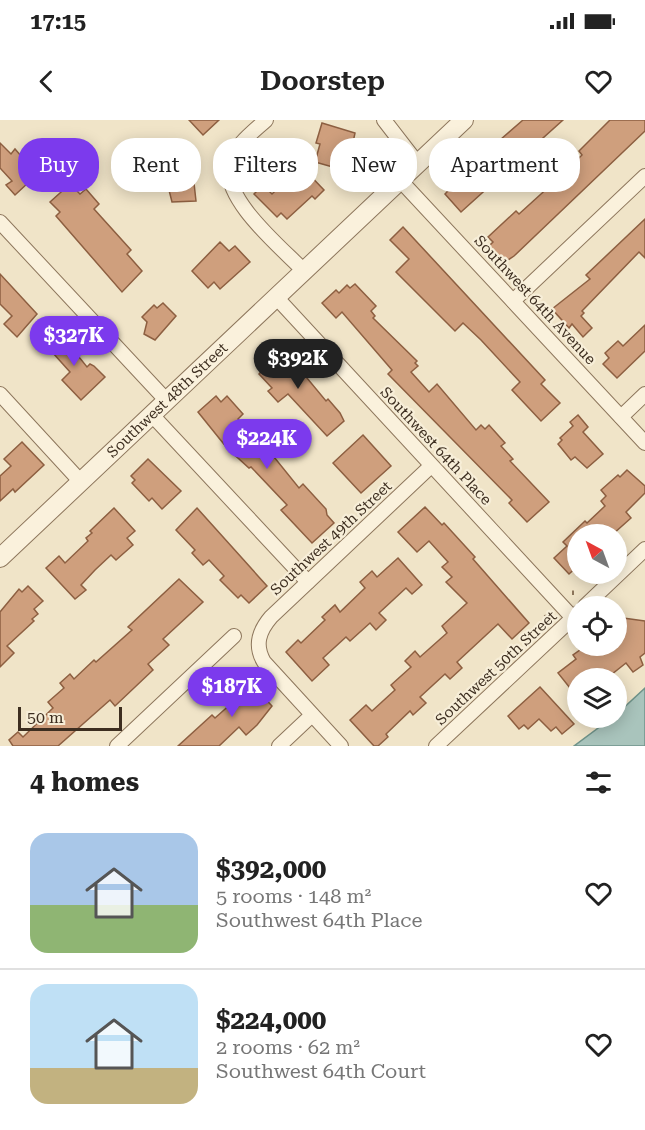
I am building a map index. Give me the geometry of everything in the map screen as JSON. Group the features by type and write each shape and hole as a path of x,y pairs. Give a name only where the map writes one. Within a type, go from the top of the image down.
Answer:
{"street":[{"path":"266,120 234,154 230,164 230,180 236,195 248,212 304,271"},
{"path":"384,120 418,164"},
{"name":"Southwest 48th Street","path":"418,164 464,120"},
{"path":"513,301 645,176"},
{"name":"Southwest 48th Street","path":"0,558 387,192"},
{"name":"Southwest 64th Avenue","path":"411,192 645,442"},
{"path":"0,222 167,401"},
{"name":"Southwest 64th Place","path":"276,297 431,466 567,607"},
{"path":"0,394 81,482"},
{"path":"621,417 645,394"},
{"path":"152,415 308,582"},
{"name":"Southwest 49th Street","path":"312,715 264,662 259,652 259,638 271,617 431,466"},
{"path":"596,596 645,549"},
{"name":"Southwest 50th Street","path":"436,746 567,623"},
{"path":"117,746 234,636"},
{"path":"279,746 312,715 341,746"}],"path":[{"path":"513,273 513,282"},
{"path":"573,589 573,595"},
{"path":"544,616 552,615"}],"water":[{"path":"645,688 645,746 574,746 598,728 627,728 627,705"}],"building":[{"path":"189,120 219,120 203,135"},
{"path":"523,120 563,120 543,138 502,138"},
{"path":"610,120 645,120 645,131 514,256 502,264 487,248 493,242 488,237 516,211 519,214 543,192 580,192 580,157 582,155 580,150"},
{"path":"322,123 355,133 354,138 330,138 330,166 318,163 320,144 318,138"},
{"path":"0,143 11,154 15,149 18,152 18,192 15,195 6,185 12,181 0,168"},
{"path":"318,184 324,190 315,199 312,196 287,219 281,213 277,217 254,194 270,192 272,194 274,192 318,192"},
{"path":"61,192 80,194 89,192 99,204 94,209 131,250 127,254 142,271 122,292 56,216 60,212 50,202"},
{"path":"170,192 195,192 196,201 172,202"},
{"path":"447,192 483,192 461,212 445,194"},
{"path":"645,219 645,258 639,252 582,311 584,313 581,316 592,328 583,337 572,324 569,328 552,309 590,279 586,275"},
{"path":"403,227 545,380 541,384 560,403 541,421 512,390 520,382 481,340 463,323 455,331 396,272 409,259 390,240"},
{"path":"220,242 229,251 235,246 250,262 220,289 214,282 208,288 192,271"},
{"path":"0,274 37,314 17,337 4,324 12,316 0,304"},
{"path":"355,284 376,306 371,311 375,316 373,318 417,361 415,363 418,366 411,372 429,392 437,384 476,430 481,425 485,429 489,425 505,443 501,446 513,459 510,461 549,502 527,522 509,503 512,500 388,374 392,370 342,312 336,318 322,303 336,290 339,293 347,285 350,288"},
{"path":"163,303 176,316 155,340 144,334 147,322 142,317 154,305 157,308"},
{"path":"645,325 645,351 617,378 603,364 609,358 605,353 618,341 623,346"},
{"path":"58,331 87,367 90,364 94,366 105,377 81,400 62,380 70,372 44,343"},
{"path":"271,345 294,368 297,366 326,401 328,399 340,413 344,421 327,436 288,394 278,402 268,391 272,388 259,374 264,369 255,359"},
{"path":"216,396 221,402 227,396 243,414 238,419 247,430 239,437 255,453 261,447 267,454 270,452 299,488 303,484 326,509 327,515 334,523 312,543 281,510 287,505 251,467 249,468 227,448 198,412"},
{"path":"578,415 588,427 583,432 603,454 587,468 575,457 571,460 558,444 562,440 560,438 573,426 570,422"},
{"path":"363,435 391,466 361,493 333,463"},
{"path":"22,442 44,465 15,492 13,489 0,501 0,476 11,466 4,459"},
{"path":"148,459 181,491 162,509 152,498 149,501 132,483 135,480 131,476"},
{"path":"627,470 645,486 645,493 626,512 631,518 624,524 582,524 585,521 587,523 605,506 601,501 606,496 601,490 618,475 620,477"},
{"path":"425,507 442,525 444,523 475,557 473,559 529,623 512,639 498,624 457,662 462,668 450,679 445,674 420,697 426,703 413,715 410,711 386,734 388,737 378,746 374,746 350,720 366,705 372,711 395,690 391,685 411,667 405,661 415,651 420,657 447,633 442,626 467,603 446,582 452,577 442,567 448,562 429,541 417,552 398,532"},
{"path":"114,508 135,531 127,538 133,545 116,560 111,555 81,585 86,590 75,599 46,568 59,556 65,563 88,541 86,538 92,533 90,531"},
{"path":"197,508 267,586 249,603 241,595 238,598 220,580 224,576 209,560 203,565 192,553 195,550 176,530"},
{"path":"567,546 567,572 554,558"},
{"path":"398,558 422,585 412,594 406,588 379,613 386,620 376,630 370,623 350,641 346,637 323,658 329,665 312,681 286,652 298,640 301,643 325,620 322,617 335,605 340,612 365,588 360,582 372,571 377,577"},
{"path":"179,579 203,602 163,639 169,645 148,664 153,670 115,706 110,700 58,746 13,746 9,740 18,732 23,737 53,708 48,702 64,688 60,683 70,674 74,679 94,660 96,662 132,630 128,627"},
{"path":"28,586 43,601 34,609 38,614 32,619 34,621 7,646 14,653 0,667 0,612 19,589 22,592"},
{"path":"627,619 645,621 645,653 640,657 643,665 633,672 626,663 620,668 567,668 567,684 558,673 576,659 574,656 627,656"},
{"path":"244,676 272,706 257,725 246,735 239,727 219,746 178,746 212,715 215,718 242,694 234,685"},
{"path":"540,687 567,716 567,728 569,728 562,734 556,727 551,731 539,719 528,729 524,725 519,729 508,716"}]}
